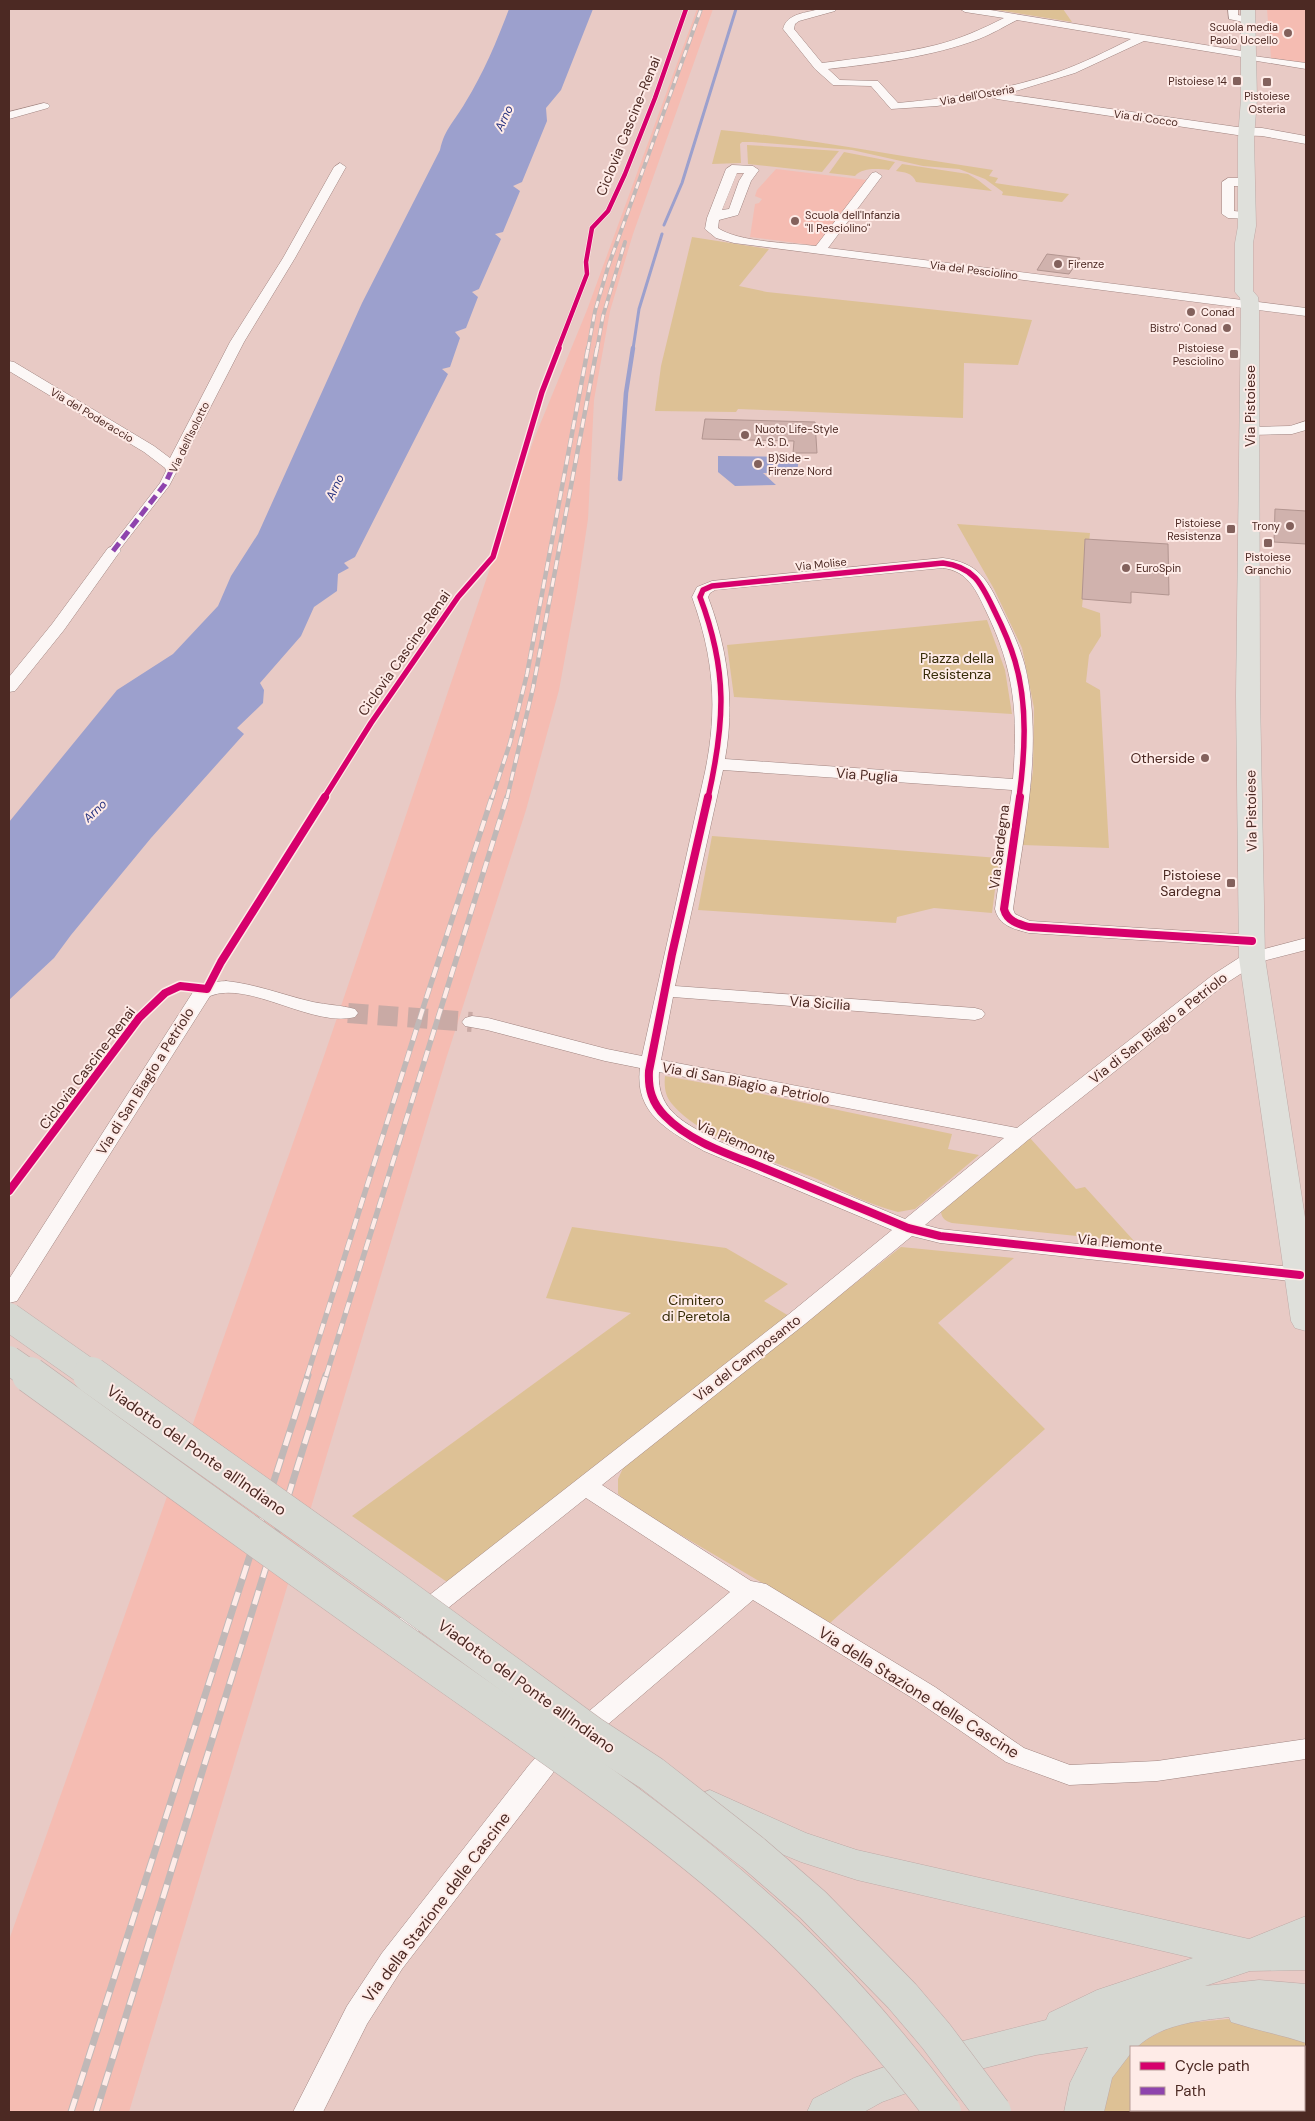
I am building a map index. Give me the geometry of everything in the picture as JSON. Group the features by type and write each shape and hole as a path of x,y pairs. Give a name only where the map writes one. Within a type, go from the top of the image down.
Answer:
{"highway":[{"name":"Viadotto del Ponte all'Indiano","path":"9,1317 387,1585 591,1734 652,1774 753,1853 860,1951 919,2016 993,2112"},
{"path":"9,1360 624,1800 702,1862 829,1975 898,2053 943,2112"},
{"path":"652,1774 749,1825 830,1858 1250,1955 1306,1954"},
{"path":"1036,2038 1111,2002 1250,1955 1306,1932"},
{"path":"968,2055 1036,2038 1137,2023 1172,2010 1205,2003 1259,1998 1306,2000"},
{"path":"1205,2003 1286,2019 1306,2026"},
{"path":"1084,2112 1088,2087 1102,2057 1108,2048 1137,2023"},
{"path":"827,2112 868,2090 901,2078"}],"main road":[{"name":"Via Pistoiese","path":"1250,301 1257,293 1251,131 1252,12"},
{"name":"Via Pistoiese","path":"1251,131 1246,182 1247,216 1244,243 1244,292 1250,301 1248,696 1252,949 1306,1321"}],"street":[{"name":"Via dell'Osteria","path":"831,9 800,17 788,25 790,33 819,67 837,83 874,83 895,107 985,95 1061,75 1142,38"},
{"path":"965,9 1306,66"},
{"name":"Via Pistoiese","path":"1233,9 1233,17 1252,12"},
{"path":"819,67 882,59 938,48 976,36 1016,17"},
{"name":"Via di Cocco","path":"985,95 1306,140"},
{"path":"9,116 44,106"},
{"name":"Via dell'Isolotto","path":"9,687 58,627 159,491 173,468 237,342 289,258 340,167"},
{"path":"820,250 876,176"},
{"name":"Via del Pesciolino","path":"713,218 711,229 724,237 1250,301 1306,312"},
{"name":"Via del Poderaccio","path":"9,365 149,449 173,468"},
{"path":"1250,431 1292,430 1306,426 1306,432"},
{"name":"Via Sardegna","path":"944,563 968,568 975,576 1001,624 1013,657 1021,692 1023,752 1004,913 1011,920 1029,927 1252,949"},
{"name":"Via Molise","path":"703,590 712,586 944,563"},
{"name":"Via Piemonte","path":"703,590 700,597 712,629 721,686 720,730 715,764 665,991 651,1064 648,1088 650,1095 666,1118 684,1132 711,1146 908,1228 940,1236 1300,1275"},
{"name":"Via Puglia","path":"715,764 1020,786"},
{"name":"Via di San Biagio a Petriolo","path":"908,1228 1021,1135 1220,978 1252,949 1306,944"},
{"name":"Via di San Biagio a Petriolo","path":"9,1296 203,992 216,987 235,987 312,1008 348,1013"},
{"name":"Via Sicilia","path":"665,991 975,1014"},
{"name":"Via di San Biagio a Petriolo","path":"472,1022 488,1024 605,1055 1021,1135"},
{"name":"Via del Camposanto","path":"585,1486 908,1228"},
{"path":"409,1624 585,1486"},
{"name":"Via della Stazione delle Cascine","path":"585,1486 747,1591 756,1590 765,1595 926,1694 1015,1755 1069,1775 1157,1771 1306,1749"},
{"path":"597,1719 747,1591"},
{"name":"Via della Stazione delle Cascine","path":"308,2112 370,1992 547,1762"}],"shaded area":[{"path":"697,9 713,9 633,234 610,311 594,400 588,519 559,690 526,810 446,1059 129,2112 9,2112 9,1940 324,1056 534,439 587,310"},
{"name":"Scuola media Paolo Uccello","path":"1267,9 1306,9 1306,63 1271,58"},
{"name":"Scuola dell'Infanzia \"Il Pesciolino\"","path":"776,169 867,180 819,246 750,237 755,204 759,203 762,199 755,196 757,190"}],"green space":[{"path":"991,9 1063,9 1072,22"},
{"path":"721,130 823,143 993,170 989,176 998,178 995,183 1069,194 1062,202 1002,195 1003,192 985,179 959,169 923,166 852,150 742,142 740,144 741,163 712,164"},
{"path":"747,145 839,151 822,172 748,164"},
{"path":"844,152 895,162 889,170 866,170 855,176 829,173"},
{"path":"902,164 968,174 992,191 916,182 910,175 896,171"},
{"path":"692,237 769,249 739,286 767,292 1032,320 1018,365 964,363 963,418 738,409 736,412 655,411 661,366"},
{"path":"957,524 1090,533 1082,607 1100,613 1101,636 1089,655 1086,682 1100,690 1109,848 1022,845 1033,771 1034,708 1022,648 994,589"},
{"name":"Piazza della Resistenza","path":"987,620 1005,670 1012,714 734,697 727,645"},
{"path":"712,836 999,858 992,913 934,908 897,917 896,923 698,910"},
{"path":"665,1076 748,1091 952,1134 948,1149 979,1155 915,1209 898,1212 867,1202 817,1179 760,1157 701,1128 672,1104 666,1091"},
{"path":"1030,1138 1076,1189 1085,1187 1135,1242 952,1223 943,1218 941,1212"},
{"name":"Cimitero di Peretola","path":"572,1227 726,1248 788,1284 764,1301 789,1316 447,1582 352,1516 631,1313 546,1298"},
{"path":"901,1247 1014,1258 938,1323 1045,1429 830,1623 635,1508 618,1494 618,1479 624,1466"},
{"path":"1228,2019 1297,2037 1306,2043 1306,2112 1101,2112 1102,2094 1122,2052 1130,2048 1130,2111 1305,2111 1305,2046 1134,2046 1176,2024"}],"water":[{"name":"Arno","path":"509,9 593,9 561,90 546,108 547,121 522,182 513,186 520,191 503,232 495,234 501,239 479,289 472,292 478,297 466,328 455,332 460,338 450,367 442,369 448,374 355,557 344,563 349,568 338,574 337,591 314,607 301,636 260,683 264,690 263,703 237,728 244,734 151,838 54,958 9,1000 9,822 117,690 173,654 218,606 231,576 258,534 362,303 440,150 447,130 472,92 484,69"},
{"name":"B)Side - Firenze Nord","path":"718,456 799,457 797,474 763,473 776,485 735,486 718,472"}],"building":[{"name":"Firenze","path":"1047,254 1080,258 1069,274 1037,270"},
{"name":"Nuoto Life-Style A. S. D.","path":"705,419 815,422 817,453 793,453 794,441 702,439"},
{"name":"Trony","path":"1275,509 1306,511 1306,544 1274,542"},
{"name":"EuroSpin","path":"1085,539 1168,544 1169,595 1131,592 1131,603 1082,599"}],"waterway":[{"path":"664,225 682,183 736,9"},
{"path":"633,349 639,309 662,234"},
{"path":"620,479 626,393 633,348"}],"tunnel":[{"path":"348,1013 472,1022"}],"railway":[{"path":"588,349 595,311 608,267 701,9"},
{"path":"597,349 603,316 625,242"},
{"path":"492,798 510,743 527,674 588,348"},
{"path":"507,798 533,688 597,348"},
{"path":"307,1376 492,797"},
{"path":"326,1376 507,797"},
{"path":"71,2112 308,1375"},
{"path":"96,2112 326,1375"}],"marked path":[{"path":"113,551 165,484 172,469"}],"cycle path":[{"name":"Ciclovia Cascine-Renai","path":"9,1191 139,1018 165,993 180,986 207,989 221,962 371,723 458,597 493,557 542,392 587,274 586,262 592,228 608,211 625,174 655,98 686,9"},
{"path":"1252,941 1029,927 1009,919 1004,909 1021,788 1024,727 1022,697 1012,652 993,608 980,583 962,567 943,563 712,586 703,590 700,597 709,622 720,673 722,700 721,729 651,1059 649,1089 652,1100 658,1109 674,1124 711,1146 908,1228 940,1236 1300,1275"}],"place":[{"name":"Scuola media Paolo Uccello","path":"1288,33"},
{"name":"Pistoiese 14","path":"1237,81"},
{"name":"Pistoiese Osteria","path":"1267,82"},
{"name":"Scuola dell'Infanzia \"Il Pesciolino\"","path":"795,221"},
{"name":"Firenze","path":"1058,264"},
{"name":"Conad","path":"1191,312"},
{"name":"Bistro' Conad","path":"1227,328"},
{"name":"Pistoiese Pesciolino","path":"1234,354"},
{"name":"Nuoto Life-Style A. S. D.","path":"745,435"},
{"name":"B)Side - Firenze Nord","path":"758,464"},
{"name":"Trony","path":"1290,526"},
{"name":"Pistoiese Resistenza","path":"1231,529"},
{"name":"Pistoiese Granchio","path":"1268,543"},
{"name":"EuroSpin","path":"1126,568"},
{"name":"Otherside","path":"1205,758"},
{"name":"Pistoiese Sardegna","path":"1231,883"}]}
